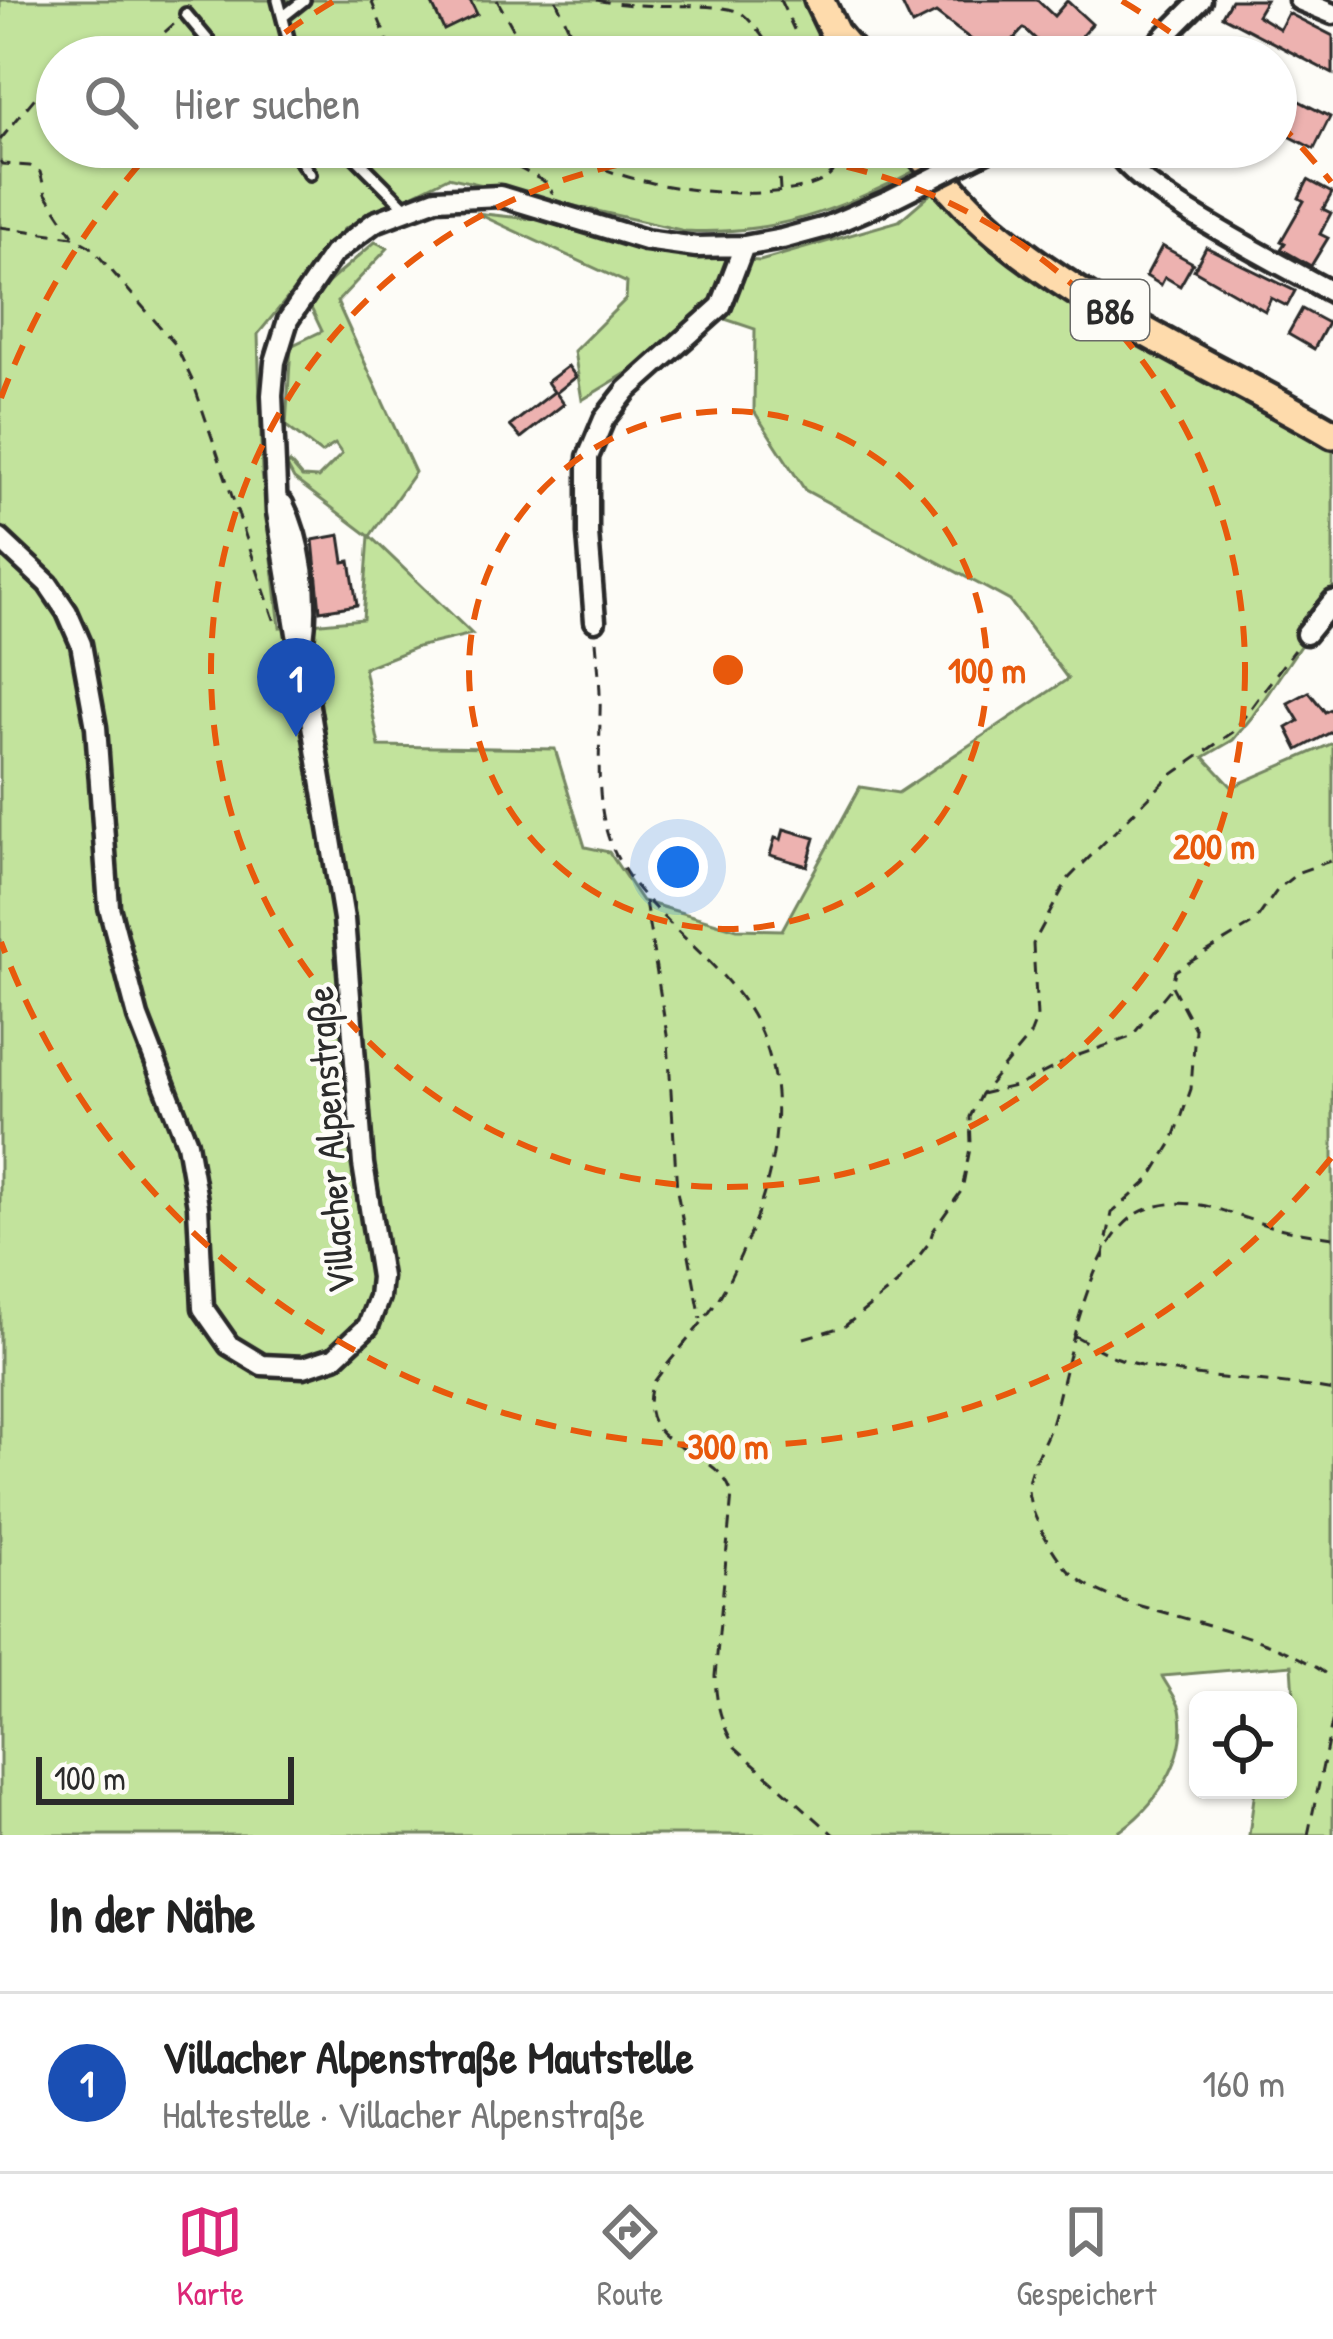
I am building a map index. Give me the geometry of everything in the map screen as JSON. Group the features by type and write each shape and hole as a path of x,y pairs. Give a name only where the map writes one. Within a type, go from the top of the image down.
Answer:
{"main road":[{"path":"819,0 838,36"},
{"path":"836,0 850,36"},
{"name":"B86","path":"935,168 997,233 1053,275 1333,434"}],"street":[{"path":"1165,36 1201,0"},
{"path":"1299,0 1333,14"},
{"name":"Villacher Alpenstraße","path":"0,539 48,584 81,644 96,728 109,907 138,1017 188,1144 198,1206 203,1308 229,1345 262,1365 304,1367 335,1358 358,1338 374,1313 381,1276 364,1164 344,919 278,512 272,395 275,362 288,320 333,254 375,222 436,199 500,196 644,240 696,247 744,246 826,227 953,168"},
{"path":"1130,168 1163,195 1333,293"},
{"path":"595,621 588,457 604,419 627,390 722,306 744,246"},
{"path":"1306,634 1333,601"}],"lane":[{"path":"278,0 289,36"},
{"path":"285,15 304,0"},
{"path":"186,14 204,36"},
{"path":"307,168 310,173"},
{"path":"366,168 406,208"}],"path":[{"path":"371,0 386,36"},
{"path":"497,0 517,36"},
{"path":"556,0 572,36"},
{"path":"597,0 719,2 743,14 760,36"},
{"path":"781,0 797,36"},
{"path":"162,36 186,14"},
{"path":"0,140 36,96"},
{"path":"0,161 35,168 73,236 102,256 175,344 193,382 281,638"},
{"path":"519,168 547,183 563,212"},
{"path":"608,168 678,187 740,194 825,179 836,168"},
{"path":"779,168 780,190"},
{"path":"0,226 73,236"},
{"path":"595,621 601,706 599,796 610,844 644,896 736,991 760,1031 777,1081 779,1128 767,1185 728,1283 662,1371 648,1400 656,1428 721,1472 732,1494 715,1676 719,1716 735,1747 833,1835"},
{"path":"804,1338 845,1326 897,1283 962,1190 971,1144 970,1117 981,1094 1030,1035 1036,1017 1034,944 1067,879 1168,777 1233,732 1306,634"},
{"path":"981,1094 1019,1085 1078,1055 1131,1037 1172,986 1175,971 1254,922 1278,889 1299,872 1333,860"},
{"path":"644,896 668,1041 677,1191 702,1321"},
{"path":"1103,1261 1112,1213 1149,1180 1173,1141 1191,1088 1195,1029 1172,986"},
{"path":"1333,1237 1269,1226 1208,1203 1182,1202 1133,1216 1121,1227 1083,1298 1051,1424 1028,1486 1042,1532 1081,1582 1134,1604 1229,1631 1316,1666 1333,1679"},
{"path":"1074,1336 1118,1358 1187,1373 1333,1391"},
{"path":"1308,1835 1333,1718"}],"green space":[{"path":"0,0 815,0 834,36 36,36 36,168 915,168 860,197 804,217 716,231 685,231 448,177 344,229 258,334 262,473 280,627 363,619 369,536 294,479 287,466 290,463 302,477 318,478 342,454 335,444 321,453 286,426 291,346 322,331 311,308 323,287 375,242 388,248 337,302 415,472 370,536 472,634 417,647 364,668 379,746 555,749 585,847 609,852 642,901 737,929 782,930 860,787 898,793 1068,679 1010,601 805,490 754,411 755,329 719,317 582,400 574,351 626,299 627,283 476,213 549,221 653,253 760,261 899,221 937,188 1011,256 1090,316 1333,449 1333,597 1252,717 1233,740 1204,757 1232,787 1333,743 1333,1835 1249,1835 1254,1799 1297,1799 1297,1691 1292,1665 1162,1676 1180,1709 1180,1746 1155,1797 1114,1835 0,1835"}],"building":[{"path":"430,0 470,0 477,14 444,30"},
{"path":"900,0 1037,0 1054,16 1067,1 1092,24 1082,36 1033,36 1024,28 1017,36 966,36 936,13 912,25"},
{"path":"1231,0 1266,0 1257,15 1280,29 1288,13 1333,36 1333,74 1297,55 1297,36 1260,36 1222,16"},
{"path":"1297,100 1330,117 1314,149 1297,140"},
{"path":"1308,180 1332,193 1323,209 1331,213 1320,234 1328,238 1311,266 1281,249 1304,201 1299,198"},
{"path":"1162,246 1193,263 1180,286 1165,277 1161,285 1146,276"},
{"path":"1206,247 1295,291 1287,306 1271,298 1265,311 1194,270"},
{"path":"1302,309 1328,323 1314,349 1288,334"},
{"path":"568,366 576,377 556,393 564,404 521,438 510,426 554,392 547,382"},
{"path":"340,535 357,605 320,611 313,540"},
{"path":"1309,692 1325,712 1333,708 1333,731 1298,750 1287,728 1299,721 1288,703"},
{"path":"784,829 815,838 807,866 770,855 775,838 781,840"}],"place":[{"name":"Villacher Alpenstraße Mautstelle","path":"296,737"}]}
